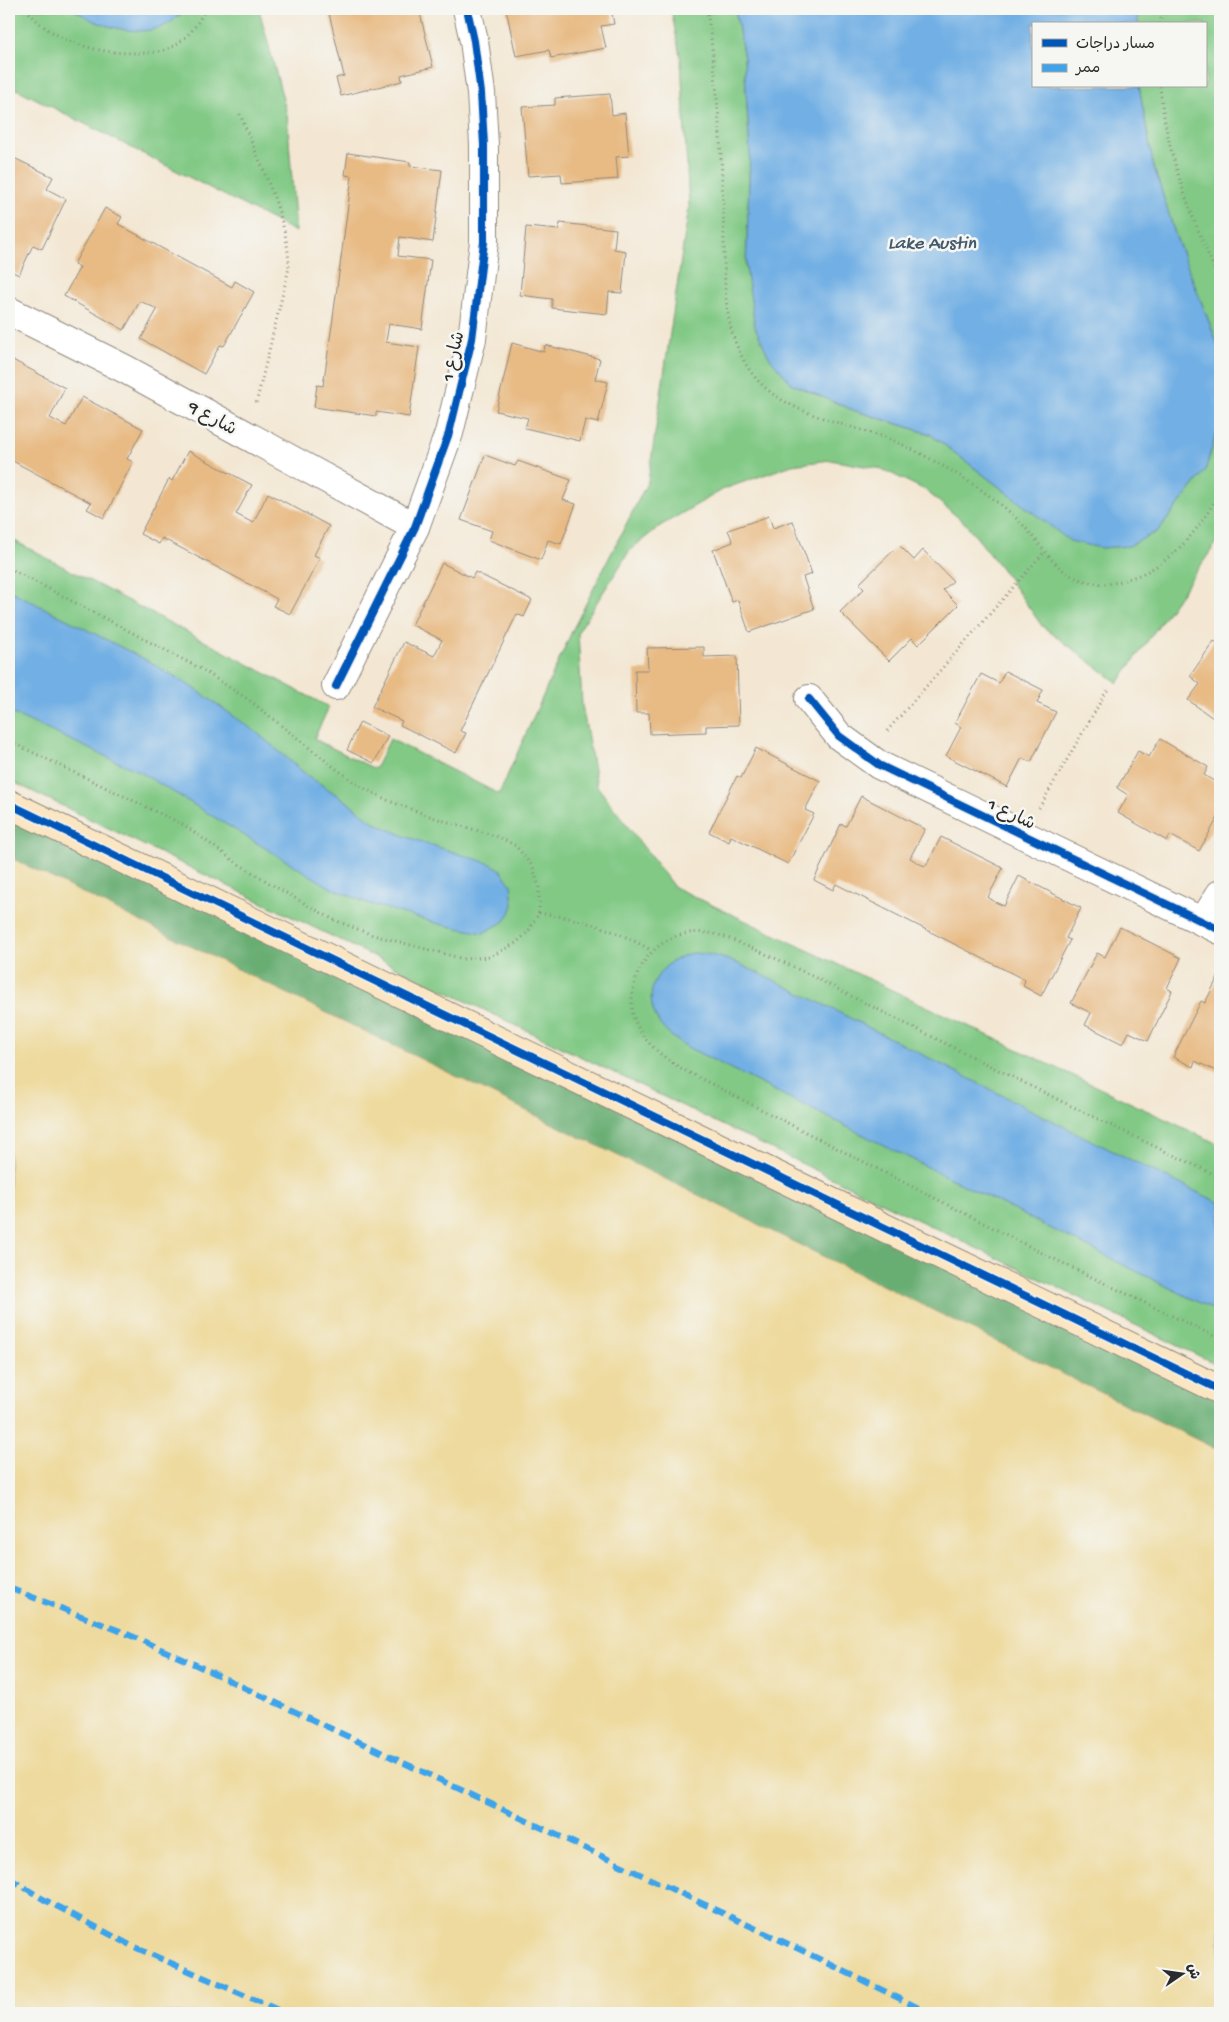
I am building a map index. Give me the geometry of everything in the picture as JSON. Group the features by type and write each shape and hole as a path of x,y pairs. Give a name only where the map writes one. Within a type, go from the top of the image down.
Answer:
{"street":[{"name":"شارع 1","path":"336,686 415,527 449,433 472,339 484,242 484,145 478,76 467,9"},
{"name":"شارع 9","path":"9,311 125,369 415,527"},
{"name":"شارع 1","path":"809,699 839,736 867,754 879,765 1212,926"},
{"path":"9,804 1220,1390"},
{"path":"1212,926 1220,894"}],"path":[{"path":"26,9 48,28 77,44 103,52 120,53 153,52 168,48 188,34 200,21 204,9"},
{"path":"707,9 716,74 722,176 725,308 732,337 745,364 764,386 787,404 879,435 917,451 953,472 987,495 1018,520 1057,566 1071,576 1088,582 1107,584 1143,574 1174,554 1200,522 1220,491"},
{"path":"1160,22 1162,9"},
{"path":"1160,88 1169,144 1196,228 1220,282"},
{"path":"240,114 281,218 289,251 289,268 248,436"},
{"path":"867,754 1045,552"},
{"path":"9,568 201,669 249,700 334,768 360,786 389,801 435,818 499,837 516,846 533,867 539,887 539,913 528,932 516,943 490,957 464,959 373,935 334,920 278,890 184,825 9,741"},
{"path":"1024,835 1109,688"},
{"path":"539,913 572,917 599,925 626,936 651,950"},
{"path":"1220,1177 1102,1121 802,971 727,938 707,933 687,934 668,940 651,950 641,965 634,982 633,1018 643,1035 656,1051 669,1062 1046,1255 1220,1339"}],"green space":[{"path":"9,9 72,9 99,23 180,15 183,9 259,9 287,114 296,232 9,85"},
{"path":"671,9 735,9 744,58 750,154 746,267 792,384 853,410 930,434 1015,499 1158,531 1205,471 1220,421 1220,538 1118,683 1042,626 1001,568 966,524 925,490 882,469 830,460 792,465 724,489 660,526 630,550 578,632 582,705 597,786 674,887 1220,1145 1220,1366 9,780 9,538 329,707 314,739 375,769 390,739 499,794 573,629 648,481 689,206 681,61"},
{"path":"1139,9 1220,9 1220,350 1176,237 1153,164 1139,88 1206,88 1206,22 1138,22"},
{"path":"9,804 1220,1390 1220,1451 9,860"}],"sand":[{"path":"9,857 1220,1451 1220,2013 9,2013"}],"water":[{"path":"72,9 183,9 167,25 145,31 133,31 96,22"},
{"name":"Lake Austin","path":"735,9 1139,9 1138,22 1032,22 1032,88 1139,88 1153,164 1176,237 1220,350 1220,421 1205,471 1158,531 1129,546 1101,548 1070,541 930,434 853,410 792,384 769,357 755,327 746,267 750,154 744,58"},
{"path":"9,590 148,661 194,688 256,732 308,776 345,800 375,823 407,837 491,864 500,869 511,885 513,905 505,921 483,933 443,925 370,904 331,888 140,772 9,712"},
{"path":"692,953 712,955 767,977 1220,1203 1220,1313 679,1042 667,1033 658,1021 653,1010 652,988 662,970 681,957"}],"building":[{"path":"328,9 419,9 433,67 401,75 402,81 341,96 336,78 344,76"},
{"path":"506,9 611,9 614,24 601,26 606,48 551,58 549,50 516,56"},
{"path":"610,94 612,115 625,113 629,156 616,157 618,179 562,183 561,174 528,176 522,107 555,105 555,98"},
{"path":"348,153 410,162 410,166 442,170 433,242 400,237 398,256 431,260 422,329 389,324 386,342 419,347 409,417 376,412 376,416 314,407 317,385 323,386 352,176 345,175"},
{"path":"14,158 53,177 47,189 66,199 42,249 33,245 19,275 9,270 9,170"},
{"path":"105,208 122,217 118,224 232,287 235,281 254,292 224,346 220,345 204,374 141,339 157,310 153,307 140,301 124,330 64,296 80,267 74,264"},
{"path":"560,223 616,229 614,249 626,251 622,293 609,292 607,314 552,308 552,299 520,295 526,227 559,230"},
{"path":"512,343 544,352 545,345 600,359 595,379 608,382 603,403 598,423 585,420 580,441 525,428 528,418 496,411"},
{"path":"9,358 65,388 50,418 66,426 82,397 143,429 127,459 133,462 104,518 87,509 91,503 9,459"},
{"path":"188,451 252,485 236,514 253,523 268,493 329,526 314,555 320,558 290,614 273,606 277,599 162,538 159,544 140,534 169,479 172,481"},
{"path":"485,455 515,466 518,461 571,480 563,500 576,504 561,544 548,540 541,560 489,540 492,531 461,520"},
{"path":"769,516 773,528 793,521 812,574 803,577 814,609 749,632 738,600 732,602 713,550 733,542 728,530"},
{"path":"899,545 914,560 923,550 953,581 943,590 958,605 918,645 912,638 889,661 840,612 864,589 859,584"},
{"path":"442,563 472,578 475,572 532,600 524,617 517,614 460,731 466,733 456,753 400,725 402,721 372,707 404,642 434,656 442,640 412,625"},
{"path":"1214,641 1220,645 1220,723 1188,700 1200,684 1190,676"},
{"path":"704,647 704,657 737,656 739,725 706,726 706,732 650,734 649,713 636,713 635,670 648,670 647,648"},
{"path":"1005,671 1043,690 1037,703 1056,712 1031,762 1022,758 1007,787 946,756 961,727 955,723 981,674 999,683"},
{"path":"360,722 388,736 374,763 347,750"},
{"path":"1160,739 1208,767 1204,775 1220,785 1220,814 1199,851 1170,835 1167,841 1118,813 1128,795 1117,788 1138,751 1149,757"},
{"path":"756,748 820,781 805,810 814,814 788,864 731,836 729,842 709,832 737,776 741,778"},
{"path":"861,796 925,829 910,858 922,865 926,866 941,837 1003,868 988,897 995,902 1004,906 1019,876 1081,908 1066,938 1070,940 1041,996 1023,986 1025,980 836,884 833,890 814,880 841,824 846,826"},
{"path":"1120,927 1181,958 1167,988 1172,991 1148,1041 1129,1032 1123,1044 1085,1025 1091,1013 1071,1003 1097,953 1105,957"},
{"path":"1220,973 1220,1073 1195,1061 1193,1067 1173,1057 1201,1001 1205,1003"}],"marked path":[{"path":"9,1588 125,1633 194,1664 801,1950 929,2013"},
{"path":"9,1878 43,1899 132,1946 285,2013"}],"cycle path":[{"path":"336,686 415,527 449,433 472,339 484,242 484,145 481,93 474,41 467,9"},
{"path":"809,699 839,736 879,765 1220,930"},
{"path":"9,804 1220,1390"}]}
